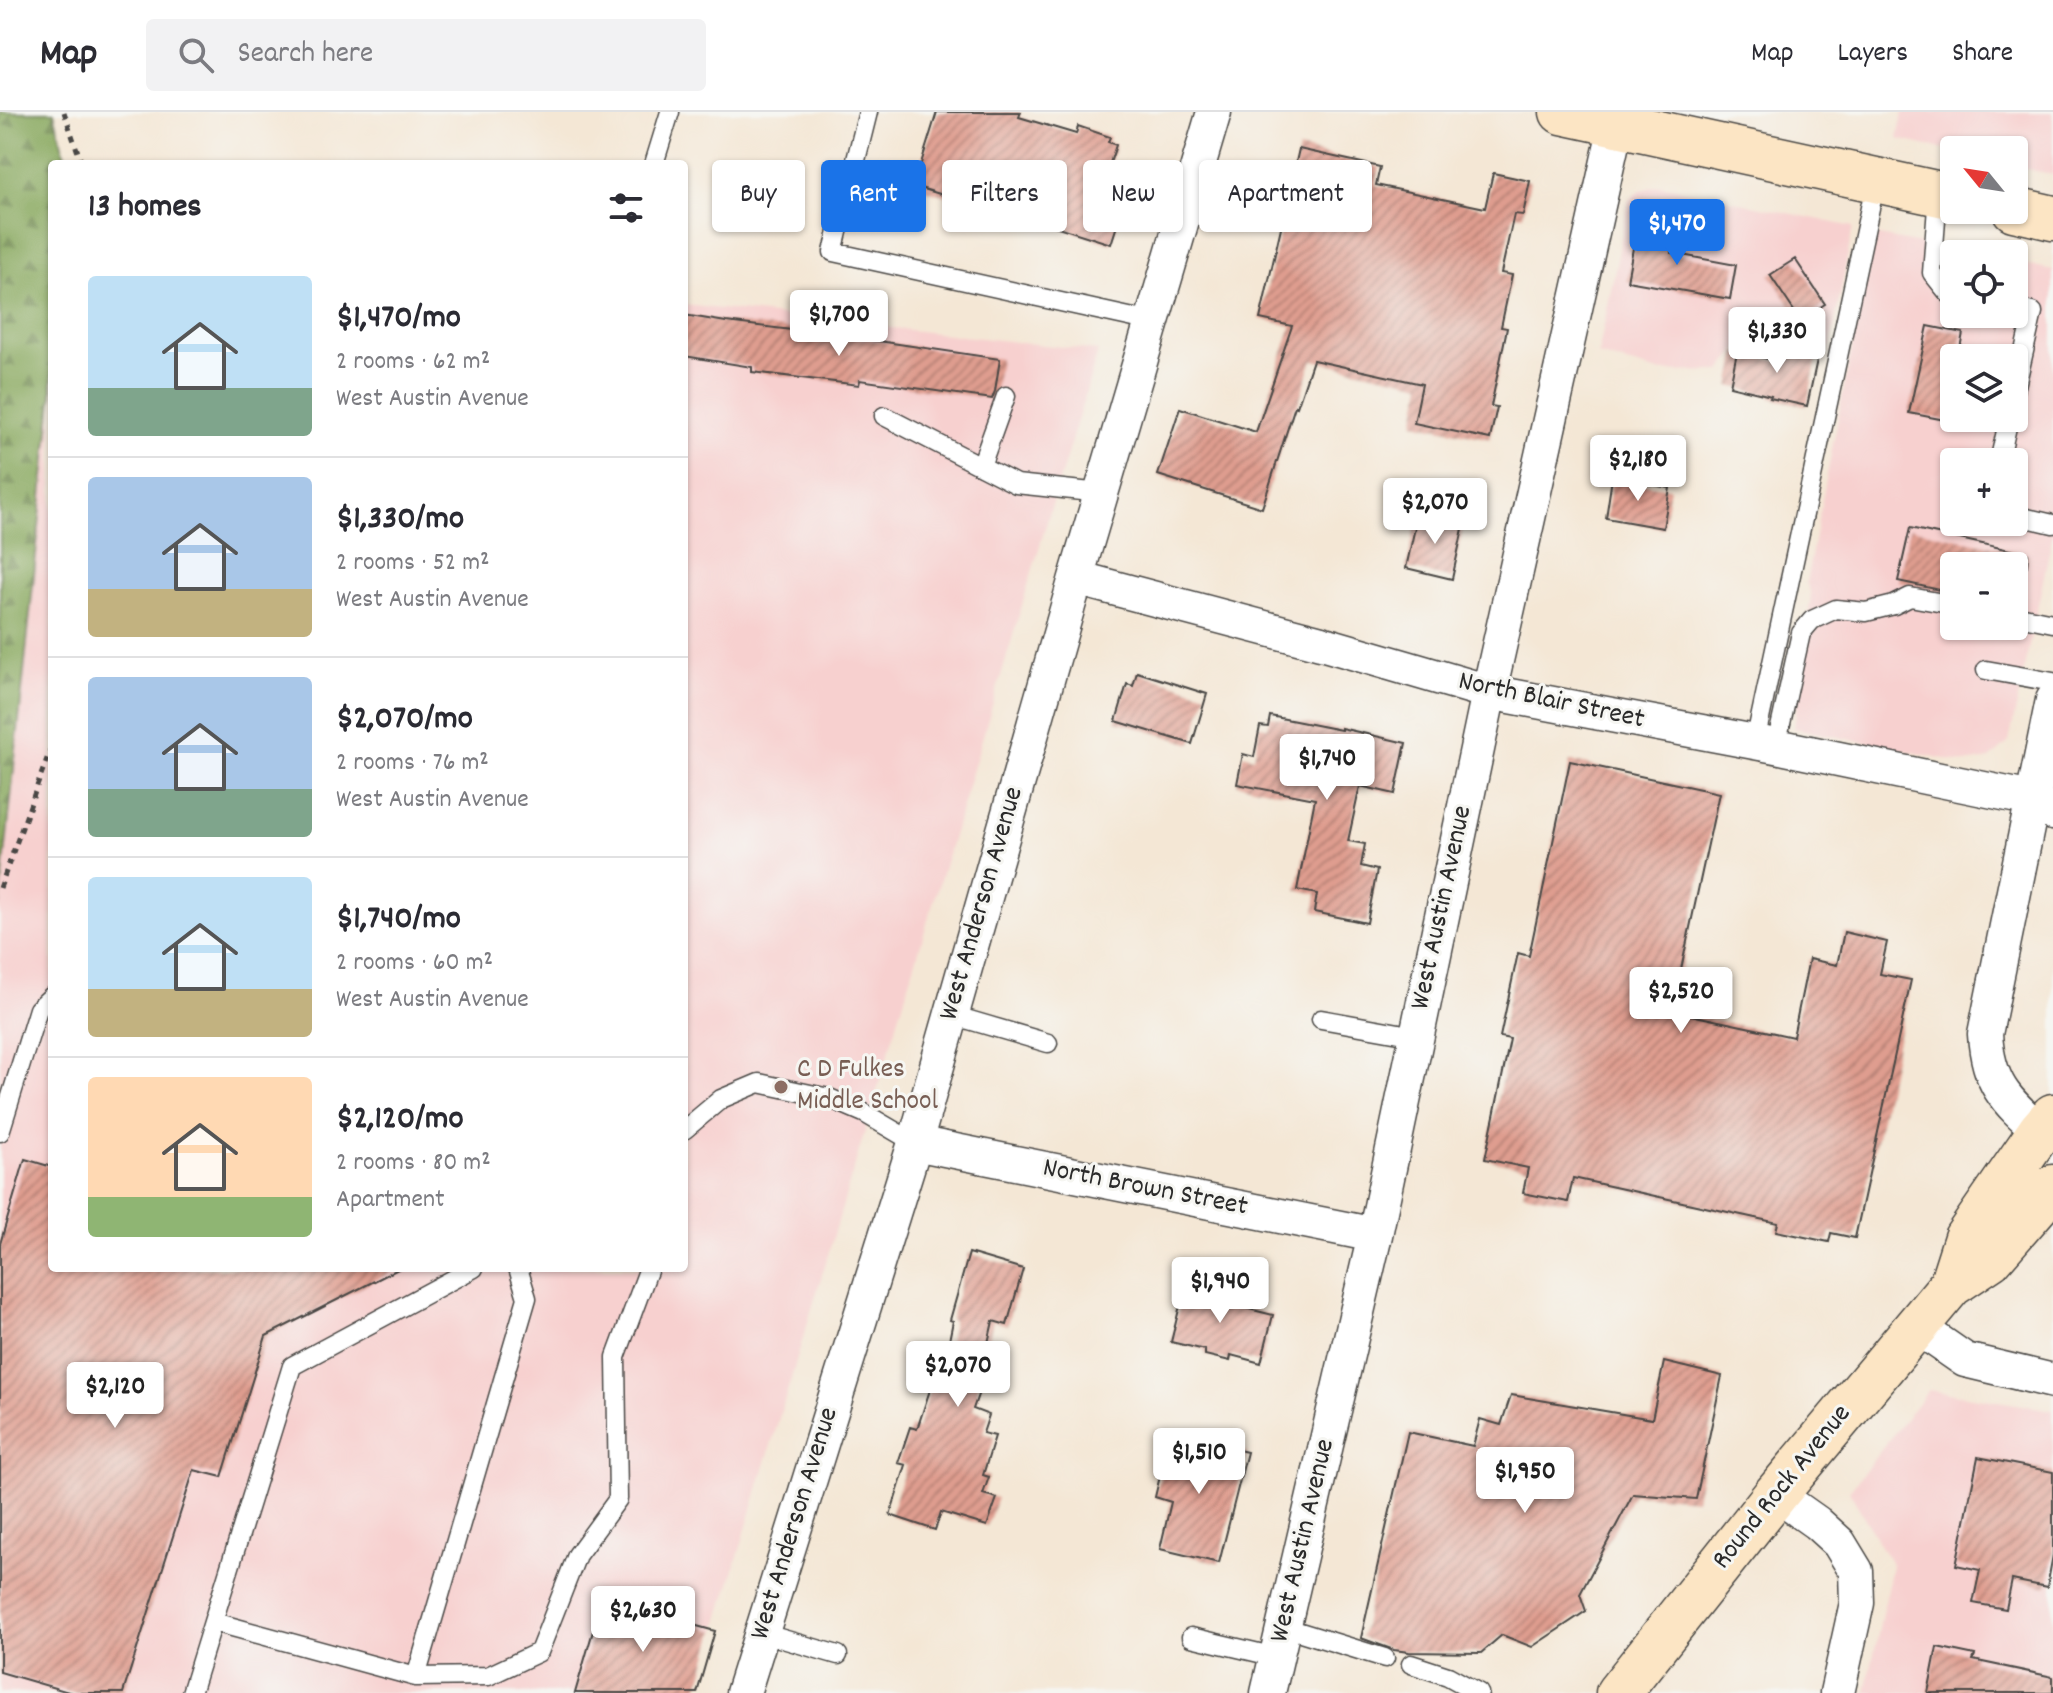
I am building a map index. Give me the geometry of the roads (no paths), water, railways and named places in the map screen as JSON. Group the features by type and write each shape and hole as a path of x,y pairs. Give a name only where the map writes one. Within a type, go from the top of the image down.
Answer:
{"street":[{"name":"West Anderson Avenue","path":"743,1693 915,1143 1076,578 1214,112"},
{"path":"1562,112 1618,118 1940,194"},
{"name":"West Austin Avenue","path":"1268,1693 1375,1235 1489,692 1618,118"},
{"path":"2028,212 2053,218"},
{"name":"North Blair Street","path":"1076,578 1321,643 1489,692 1766,744 2046,802"},
{"path":"2047,1124 2012,1106 1996,1084 1986,1056 1985,1034 2046,802 2053,700"},
{"name":"Round Rock Avenue","path":"1951,1285 1966,1238 2047,1124"},
{"name":"North Brown Street","path":"915,1143 1375,1235"},
{"name":"Round Rock Avenue","path":"1618,1693 1776,1494 1951,1285 1990,1259 2053,1187"},
{"path":"1916,1326 1965,1360 2053,1381"},
{"path":"1776,1494 1839,1543 1856,1571 1857,1603 1837,1693"}],"lane":[{"path":"655,160 670,112"},
{"path":"868,112 833,252 1152,322"},
{"path":"1766,744 1876,180"},
{"path":"1940,283 1932,273 1941,224"},
{"path":"2026,344 2033,312 2028,311"},
{"path":"981,466 1006,396"},
{"path":"884,416 1016,484 1101,493"},
{"path":"2028,518 2053,524"},
{"path":"1766,744 1801,633 1812,620 1836,609 1866,612 1894,605 1910,597 1940,602"},
{"path":"2028,618 2053,623"},
{"path":"1986,670 2053,682"},
{"path":"0,1132 38,1009 48,1000"},
{"path":"952,1015 1048,1043"},
{"path":"1321,1019 1416,1036"},
{"path":"688,1127 721,1099 759,1083 829,1098 864,1113 915,1143"},
{"path":"191,1693 292,1366 467,1272"},
{"path":"416,1677 527,1298 519,1272"},
{"path":"214,1622 416,1677 488,1676 539,1652 577,1555 618,1499 616,1357 648,1272"},
{"path":"762,1633 838,1655"},
{"path":"1191,1637 1280,1642 1385,1658"},
{"path":"1411,1664 1448,1676 1479,1693"}],"place":[{"name":"C D Fulkes Middle School","path":"781,1087"}]}
